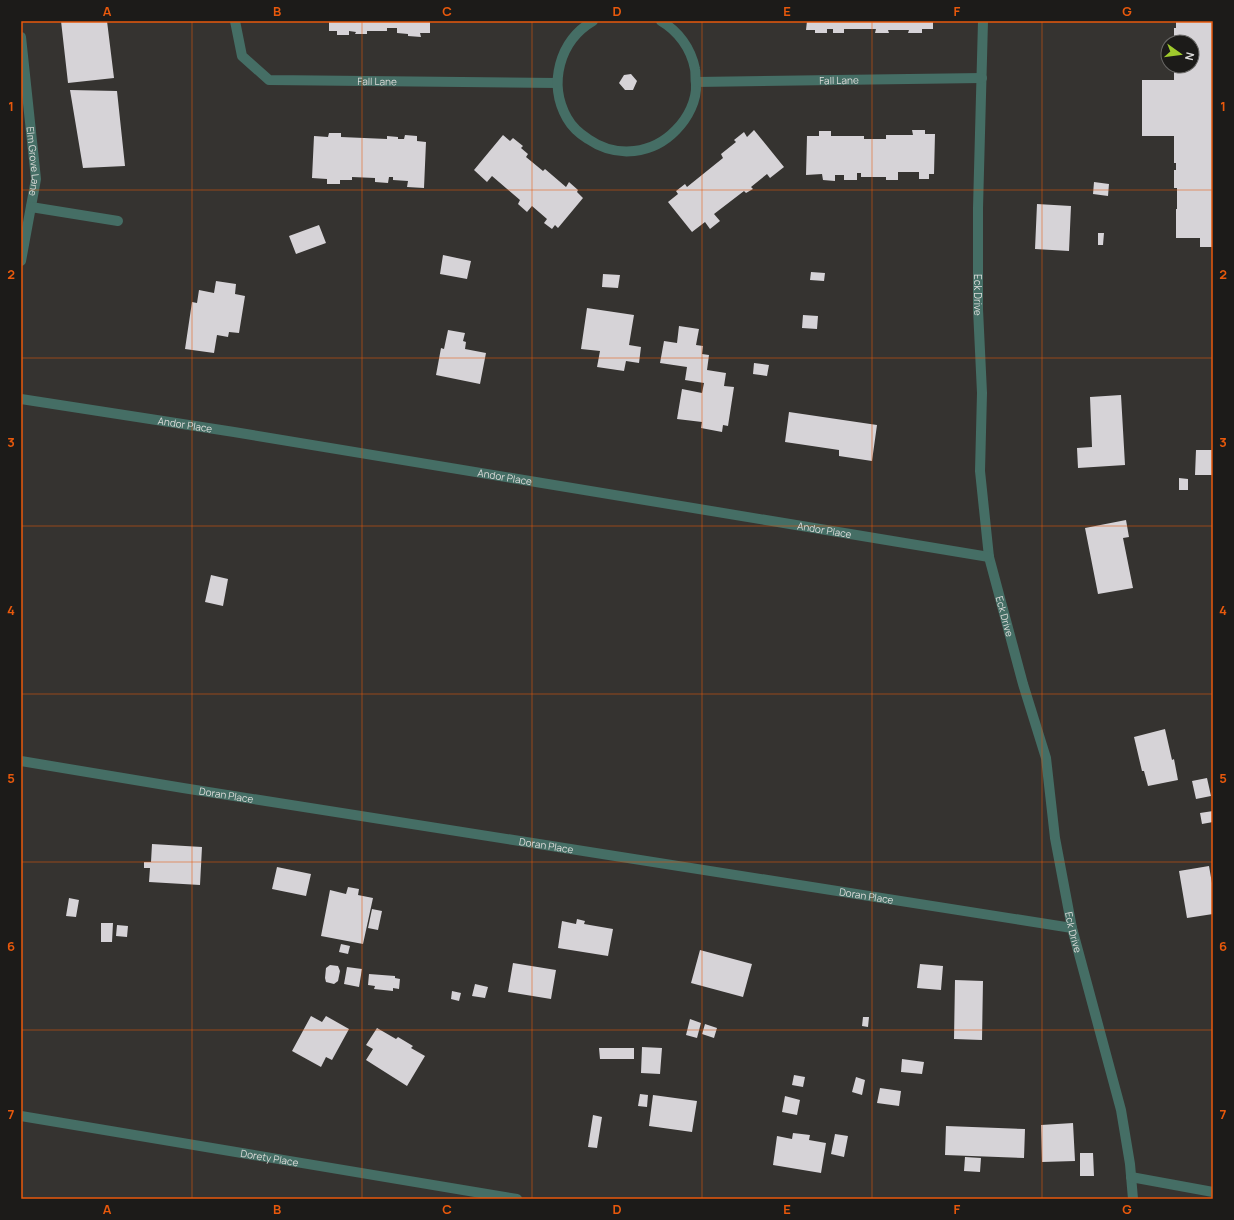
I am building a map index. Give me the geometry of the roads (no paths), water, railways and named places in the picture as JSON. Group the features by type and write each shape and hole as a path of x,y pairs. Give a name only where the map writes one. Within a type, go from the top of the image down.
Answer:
{"street":[{"name":"Fall Lane","path":"235,21 242,56 269,80 557,82"},
{"path":"593,21 576,34 568,44 562,56 558,69 557,82 560,101 567,119 580,134 596,145 614,151 633,151 652,147 669,138 682,124 692,107 696,82 695,68 689,50 673,29 661,21"},
{"name":"Eck Drive","path":"983,21 978,208 978,309 982,393 980,471 989,557 1023,684 1046,758 1055,838 1072,928 1121,1110 1130,1164 1133,1199"},
{"name":"Elm Grove Lane","path":"21,38 36,179 21,261"},
{"name":"Fall Lane","path":"696,82 982,78"},
{"path":"31,207 118,221"},
{"name":"Andor Place","path":"21,399 234,432 989,557"},
{"name":"Doran Place","path":"21,761 183,788 1072,928"},
{"name":"Dorety Place","path":"21,1116 517,1199"},
{"path":"1131,1177 1213,1192"}]}
